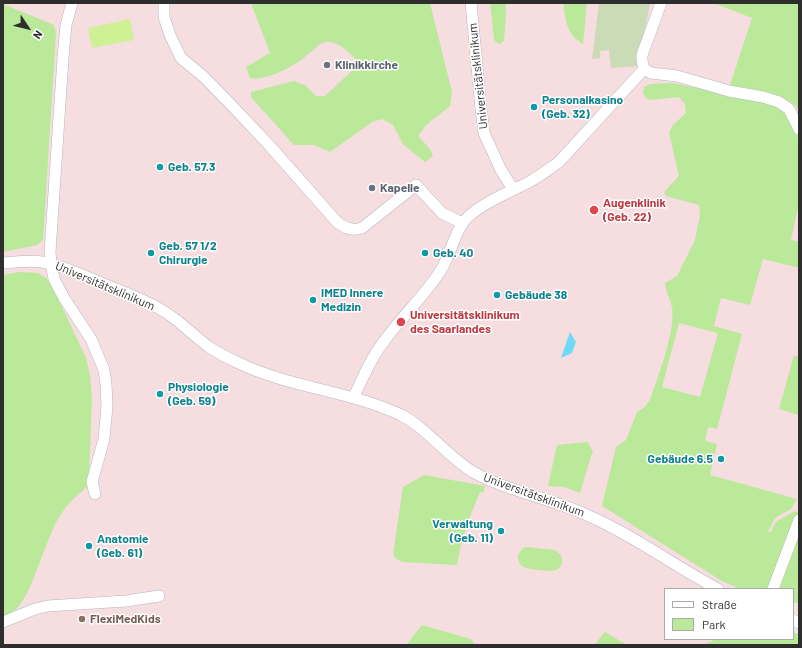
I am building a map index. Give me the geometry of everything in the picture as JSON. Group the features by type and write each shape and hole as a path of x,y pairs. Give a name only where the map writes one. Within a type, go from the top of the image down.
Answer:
{"street":[{"name":"Universitätsklinikum","path":"72,3 66,25 50,245 54,279 64,298 90,339 104,370 107,406 104,439 92,482 95,494"},
{"path":"164,3 164,16 170,36 181,58 204,77 237,111 322,206 345,228 356,230 362,228 416,186 442,213 462,223"},
{"name":"Universitätsklinikum","path":"471,3 484,133 501,170 513,189"},
{"path":"661,3 642,55 644,69 651,73 677,76 729,91 763,97 779,102 789,109 799,129"},
{"path":"354,397 368,365 382,343 423,295 442,269 462,223 483,206 544,173 559,162 644,69"},
{"name":"Universitätsklinikum","path":"3,263 31,261 51,263 146,301 164,311 210,347 243,365 280,380 354,397 378,405 409,420 471,471 500,485 565,505 614,527 716,588"},
{"path":"773,588 799,520"},
{"path":"3,622 34,609 48,606 126,601 159,596"}],"shaded area":[{"name":"Universitätsklinikum des Saarlandes","path":"3,3 490,3 494,40 506,15 506,3 563,3 567,27 583,44 587,3 713,3 752,18 730,85 770,93 795,105 799,111 799,532 778,588 664,588 664,640 714,640 704,645 627,645 606,632 594,645 475,645 471,639 422,625 406,645 3,645"}],"green space":[{"path":"251,3 430,3 452,92 450,106 426,125 418,136 430,149 433,156 425,162 403,144 393,125 382,119 372,122 330,152 314,145 294,145 251,97 251,92 294,81 305,85 316,96 325,96 356,67 356,60 346,50 338,45 325,42 295,64 280,72 264,77 250,78 246,67 270,53"},
{"path":"490,3 506,3 504,41 499,44 494,40"},
{"path":"563,3 587,3 583,44 573,36 570,31 566,21"},
{"path":"599,3 650,3 638,66 611,68 609,50 600,51 600,58 592,59"},
{"path":"713,3 799,3 799,111 787,100 778,96 730,85 752,18"},
{"path":"3,4 54,25 56,33 43,240 37,245 3,252"},
{"path":"130,19 134,40 92,48 88,28"},
{"path":"671,83 761,100 780,109 786,115 796,132 799,142 799,203 791,240 799,242 799,268 763,259 750,305 721,298 714,326 742,334 717,429 708,427 705,441 717,444 710,475 797,499 791,509 775,518 768,531 771,532 778,521 794,511 799,513 769,588 738,588 722,581 602,506 616,447 626,440 637,412 645,407 650,400 666,353 673,317 672,307 665,283 677,276 695,240 700,215 699,205 666,196 664,192 679,176 669,133 672,126 686,113 685,104 679,97 649,100 643,94 644,87 650,84","holes":["679,323 718,333 700,397 662,387"]},
{"path":"19,272 38,273 47,279 56,294 86,358 90,375 92,399 89,474 87,487 67,506 55,525 24,599 10,614 3,618 3,275"},
{"path":"794,355 799,357 799,415 779,409"},
{"path":"588,442 593,452 580,493 564,487 548,486 557,445"},
{"path":"424,475 485,486 483,493 480,492 469,519 463,537 457,565 402,562 395,558 393,554 403,487"},
{"path":"799,532 799,604 794,602 794,588 778,588"},
{"path":"523,548 555,550 561,555 561,566 552,571 538,570 522,566 519,563 518,555"},
{"path":"422,625 471,639 475,645 406,645"},
{"path":"605,632 627,645 594,645"},
{"path":"794,632 799,635 799,645 704,645 714,640 794,640"}],"water":[{"path":"570,332 576,342 572,353 561,358"}],"place":[{"name":"Klinikkirche","path":"327,65"},
{"name":"Personalkasino (Geb. 32)","path":"534,107"},
{"name":"Geb. 57.3","path":"160,167"},
{"name":"Kapelle","path":"372,188"},
{"name":"Augenklinik (Geb. 22)","path":"594,210"},
{"name":"Geb. 57 1/2 Chirurgie","path":"151,253"},
{"name":"Geb. 40","path":"425,253"},
{"name":"Gebäude 38","path":"497,295"},
{"name":"IMED Innere Medizin","path":"313,300"},
{"name":"Universitätsklinikum des Saarlandes","path":"401,322"},
{"name":"Physiologie (Geb. 59)","path":"160,394"},
{"name":"Gebäude 6.5","path":"721,459"},
{"name":"Verwaltung (Geb. 11)","path":"501,531"},
{"name":"Anatomie (Geb. 61)","path":"89,546"},
{"name":"FlexiMedKids","path":"82,619"}]}
